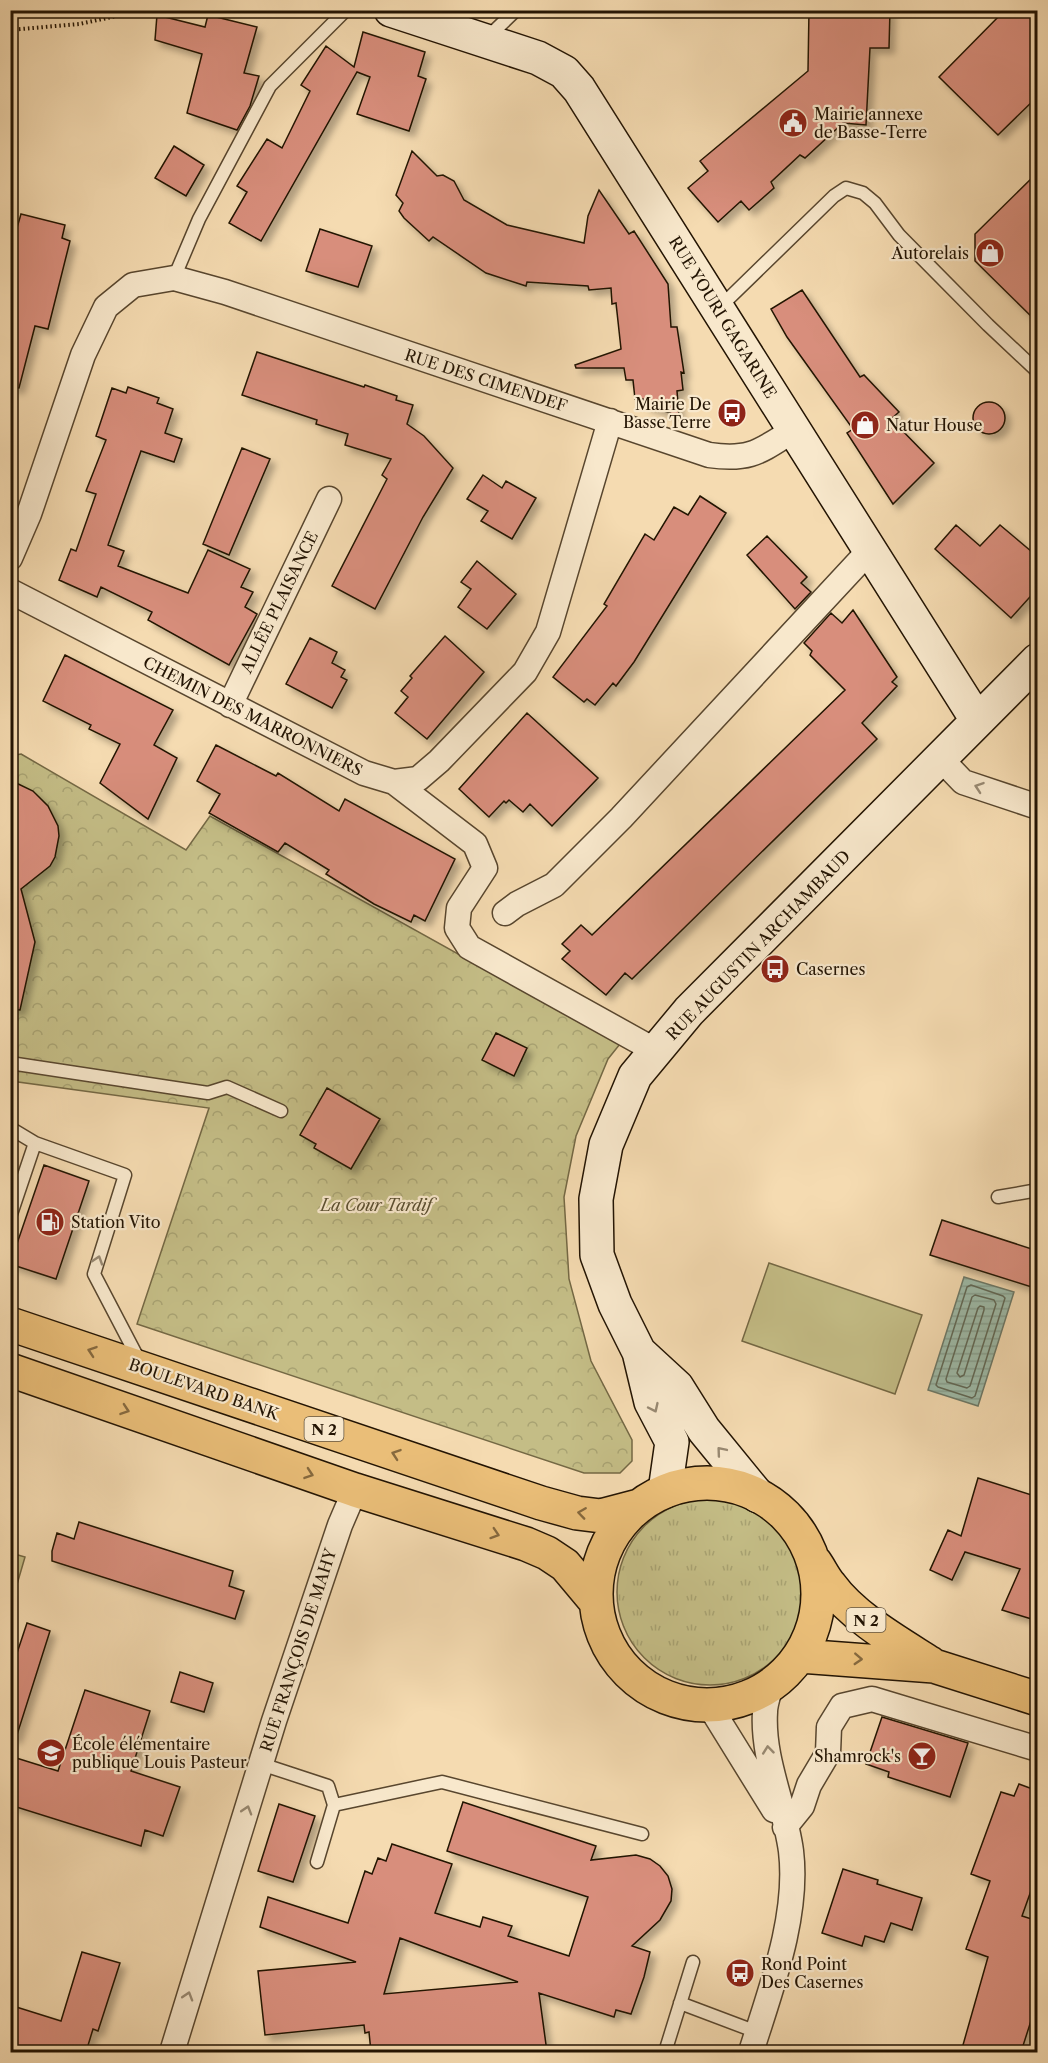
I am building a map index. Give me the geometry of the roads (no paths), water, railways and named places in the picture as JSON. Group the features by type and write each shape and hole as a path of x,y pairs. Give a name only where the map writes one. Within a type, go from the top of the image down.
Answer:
{"main road":[{"name":"RUE YOURI GAGARINE","path":"391,10 538,58 564,72 579,89 977,720"},
{"name":"RUE AUGUSTIN ARCHAMBAUD","path":"652,1499 672,1442 651,1402 639,1352 615,1304 597,1255 596,1199 606,1145 635,1076 689,1011 939,757 1038,660"},
{"name":"BOULEVARD BANK","path":"10,1324 530,1500 577,1513 601,1516 652,1499"},
{"name":"RUE AUGUSTIN ARCHAMBAUD","path":"639,1352 677,1387 704,1430 758,1496"},
{"name":"N 2","path":"10,1370 355,1490 526,1544 547,1553 565,1565 596,1602"},
{"name":"N 2","path":"813,1560 819,1593 818,1604 814,1625 800,1656 787,1672 771,1685 741,1700 709,1705 681,1702 655,1692 632,1676 614,1655 601,1629 596,1602 597,1575 605,1549 619,1525 652,1499 694,1484 727,1485 758,1496 782,1512 801,1534 813,1560 831,1587 876,1629 934,1666"},
{"name":"N 2","path":"800,1656 934,1666 1038,1699"}],"street":[{"name":"RUE DES CIMENDEF","path":"174,278 225,292 709,455 731,458 755,454 794,430"},
{"path":"10,558 20,510 83,355 106,307 133,285 174,278"},
{"name":"CHEMIN DES MARRONNIERS","path":"10,591 364,774 394,782 418,778 439,761 525,672 548,632 610,421"},
{"name":"ALLÉE PLAISANCE","path":"230,705 328,499"},
{"path":"505,913 517,904 554,885 621,818 869,551"},
{"path":"939,757 963,782 1032,805"},
{"path":"394,782 475,844 485,868 459,908 457,928 469,947 656,1051"},
{"name":"RUE FRANÇOIS DE MAHY","path":"172,2052 261,1764 340,1525 355,1490"},
{"path":"754,2042 782,1957 792,1881 791,1851 768,1757 765,1711 771,1685"},
{"path":"785,1827 802,1806 809,1785 828,1753 830,1727 842,1706 872,1699 1038,1749"},
{"path":"709,1705 785,1827"}],"lane":[{"path":"174,278 199,219 270,86 346,10"},
{"path":"484,41 516,10"},
{"path":"718,309 834,196 846,188 863,193 875,204 898,235 1038,372"},
{"path":"10,1063 208,1093 227,1087 281,1111"},
{"path":"10,1128 34,1143 125,1175 94,1274 143,1368"},
{"path":"10,1217 34,1143"},
{"path":"998,1197 1038,1190"},
{"path":"261,1764 328,1786 334,1805 317,1862"},
{"path":"334,1805 442,1782 642,1834"},
{"path":"666,2049 693,1962"},
{"path":"680,2003 754,2042"}],"water":[{"path":"964,1277 1014,1292 978,1406 928,1390"}],"place":[{"name":"Mairie annexe de Basse-Terre","path":"793,123"},
{"name":"Autorelais","path":"990,253"},
{"name":"Mairie De Basse Terre","path":"732,413"},
{"name":"Natur House","path":"865,425"},
{"name":"Casernes","path":"775,969"},
{"name":"Station Vito","path":"50,1222"},
{"name":"École élémentaire publique Louis Pasteur","path":"51,1753"},
{"name":"Shamrock's","path":"922,1756"},
{"name":"Rond Point Des Casernes","path":"740,1973"}],"park label":[{"name":"La Cour Tardif","path":"376,1205"}]}
